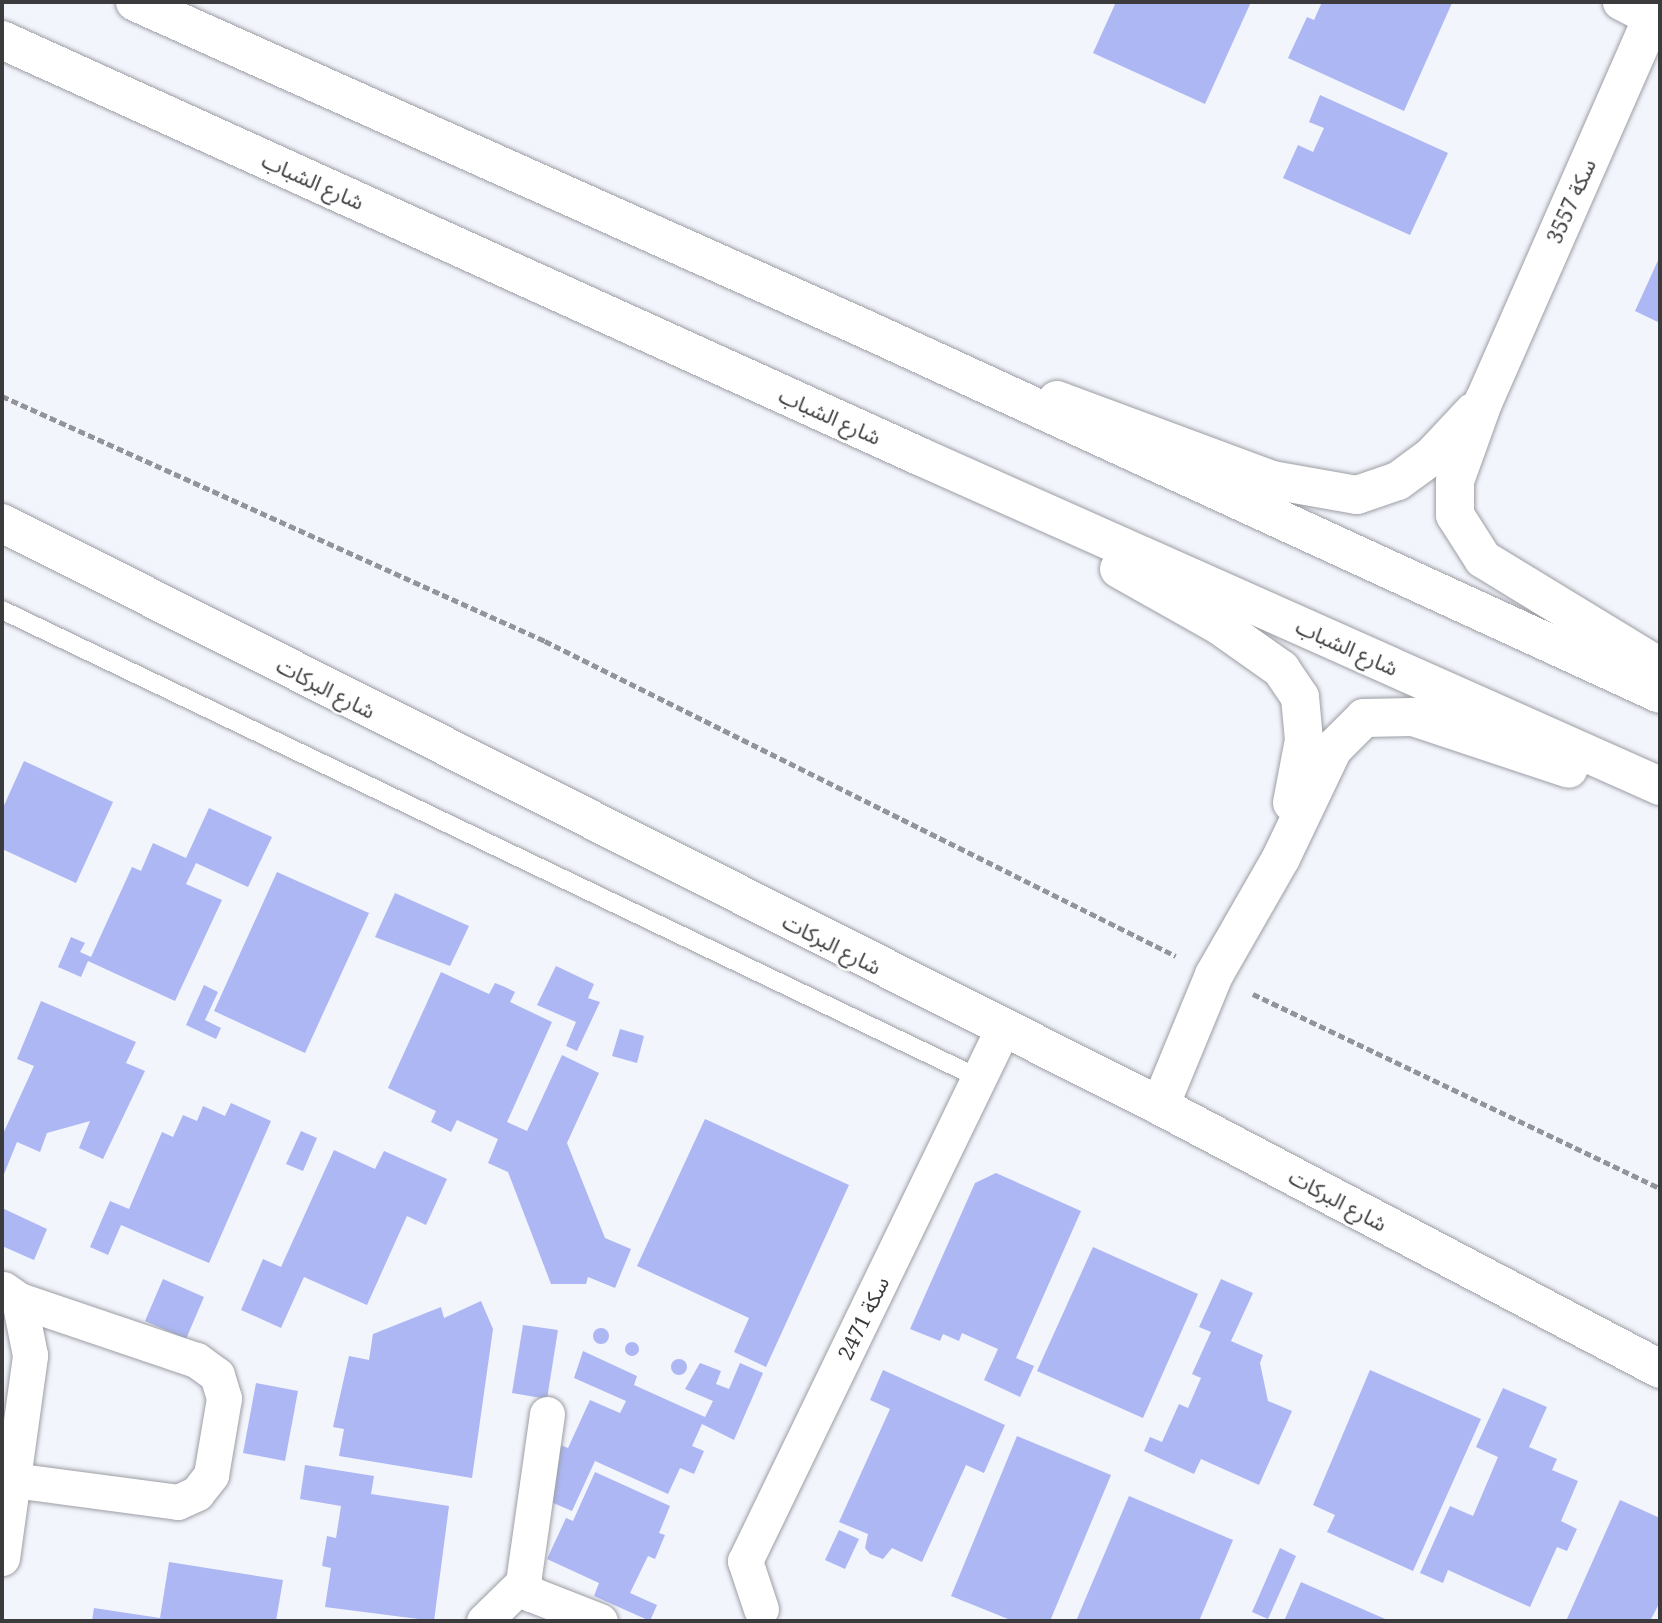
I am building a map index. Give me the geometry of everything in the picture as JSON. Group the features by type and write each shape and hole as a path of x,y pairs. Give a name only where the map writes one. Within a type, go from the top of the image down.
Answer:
{"main road":[{"path":"135,2 861,327 1660,694"},
{"name":"سكة 3557","path":"1643,7 1484,400 1455,481 1455,516 1483,559 1660,667"},
{"name":"شارع الشباب","path":"2,40 919,456 1660,786"},
{"path":"861,327 1272,480 1357,495 1398,481 1432,456 1484,400"},
{"path":"919,456 1220,626 1281,669 1300,697 1304,740 1280,858"},
{"name":"شارع البركات","path":"2,523 1002,1030 1160,1107 1660,1368"},
{"path":"1160,1107 1214,975 1280,858 1333,749 1364,718 1413,717 1660,800"}],"street":[{"name":"سكة 2471","path":"760,1617 745,1561 1002,1030"},
{"path":"10,1294 196,1360 217,1375 224,1398 211,1475 197,1493 178,1502 13,1480"},
{"path":"2,1558 30,1354 10,1294"},
{"path":"484,1621 523,1583 547,1413"},
{"path":"523,1583 531,1594 600,1621"}],"lane":[{"path":"2,610 979,1078"}],"path":[{"path":"2,396 545,641 1214,975 1660,1188"}],"building":[{"path":"1116,2 1251,2 1205,104 1093,53"},
{"path":"1322,2 1452,3 1404,111 1288,58 1307,17 1314,20"},
{"path":"1320,95 1448,153 1410,235 1283,178 1298,145 1313,152 1324,128 1309,122"},
{"path":"1660,256 1660,323 1635,311"},
{"path":"24,761 113,802 76,883 2,849 2,810"},
{"path":"209,808 272,837 248,887 196,863 186,884 222,900 175,1001 88,961 81,977 58,967 71,937 85,943 80,952 91,957 132,867 141,871 153,843 186,858"},
{"path":"277,872 369,913 305,1053 214,1011"},
{"path":"395,893 469,926 450,966 375,937"},
{"path":"556,966 594,984 588,998 600,1002 577,1051 566,1046 576,1022 537,1005"},
{"path":"441,972 489,994 495,983 505,987 515,992 510,1002 552,1022 507,1122 527,1131 562,1055 599,1073 567,1143 605,1238 631,1249 615,1288 588,1277 586,1284 551,1284 508,1172 488,1163 498,1139 457,1120 451,1132 431,1122 436,1111 388,1088"},
{"path":"204,985 218,992 205,1020 221,1028 216,1039 186,1025"},
{"path":"41,1001 136,1042 126,1063 145,1071 103,1159 79,1148 90,1121 47,1133 40,1152 17,1142 2,1179 2,1136 34,1066 17,1059"},
{"path":"620,1029 644,1036 637,1063 612,1056"},
{"path":"231,1103 271,1121 209,1263 121,1225 108,1255 90,1247 110,1201 129,1209 162,1132 173,1137 183,1115 197,1121 203,1106 225,1116"},
{"path":"705,1119 849,1185 766,1367 734,1352 749,1318 637,1266"},
{"path":"301,1131 317,1138 303,1171 286,1164"},
{"path":"334,1150 375,1169 384,1151 447,1179 426,1225 407,1216 367,1305 304,1277 281,1328 241,1310 263,1259 281,1267"},
{"path":"996,1173 1081,1211 1016,1358 1034,1366 1020,1397 984,1380 998,1349 962,1333 959,1341 943,1334 940,1341 910,1329 975,1183"},
{"path":"2,1208 47,1229 34,1260 2,1246"},
{"path":"1093,1247 1198,1294 1143,1418 1037,1371"},
{"path":"163,1279 204,1297 186,1339 145,1321"},
{"path":"1221,1279 1253,1293 1231,1341 1263,1355 1260,1363 1268,1401 1292,1411 1259,1485 1201,1459 1194,1474 1144,1451 1150,1437 1162,1442 1179,1404 1188,1408 1201,1378 1192,1374 1211,1332 1199,1327"},
{"path":"481,1301 493,1329 472,1478 339,1456 344,1429 333,1427 349,1356 369,1360 373,1334 441,1307 444,1318"},
{"path":"523,1325 558,1330 547,1399 512,1393"},
{"path":"601,1328 609,1336 601,1344 593,1336"},
{"path":"632,1342 637,1344 637,1354 632,1356 627,1354 625,1349 627,1344"},
{"path":"583,1351 637,1376 634,1385 705,1417 713,1401 685,1389 700,1363 721,1371 716,1384 729,1389 740,1363 763,1373 734,1440 702,1424 692,1446 704,1451 694,1474 680,1468 668,1494 595,1461 572,1511 551,1502 560,1445 568,1448 590,1400 620,1413 626,1401 574,1378"},
{"path":"679,1359 685,1361 685,1373 679,1375 673,1373 671,1367 673,1361"},
{"path":"883,1370 1005,1425 984,1473 966,1465 922,1562 892,1548 883,1559 870,1554 865,1548 868,1534 839,1522 890,1409 870,1400"},
{"path":"1370,1370 1481,1419 1413,1571 1327,1532 1335,1515 1313,1505"},
{"path":"256,1383 298,1391 285,1461 243,1453"},
{"path":"1503,1388 1547,1407 1529,1447 1557,1459 1552,1470 1578,1481 1561,1521 1577,1529 1567,1551 1557,1547 1530,1607 1448,1570 1443,1583 1420,1573 1450,1506 1473,1516 1498,1457 1476,1447"},
{"path":"1017,1436 1111,1475 1050,1621 1013,1621 951,1596"},
{"path":"305,1465 374,1476 371,1494 449,1506 434,1621 325,1607 331,1568 322,1566 327,1536 336,1538 341,1506 300,1499"},
{"path":"595,1472 670,1506 659,1533 665,1535 655,1559 648,1556 630,1593 657,1605 650,1621 594,1596 599,1583 547,1559 566,1518 573,1521"},
{"path":"1129,1496 1233,1540 1199,1621 1076,1621"},
{"path":"1620,1500 1660,1518 1660,1602 1650,1621 1566,1621"},
{"path":"839,1530 859,1539 845,1569 825,1560"},
{"path":"1280,1548 1296,1556 1268,1619 1252,1612"},
{"path":"169,1562 283,1580 276,1621 92,1621 94,1608 160,1618"},
{"path":"1301,1582 1376,1615 1390,1621 1284,1621"}]}
